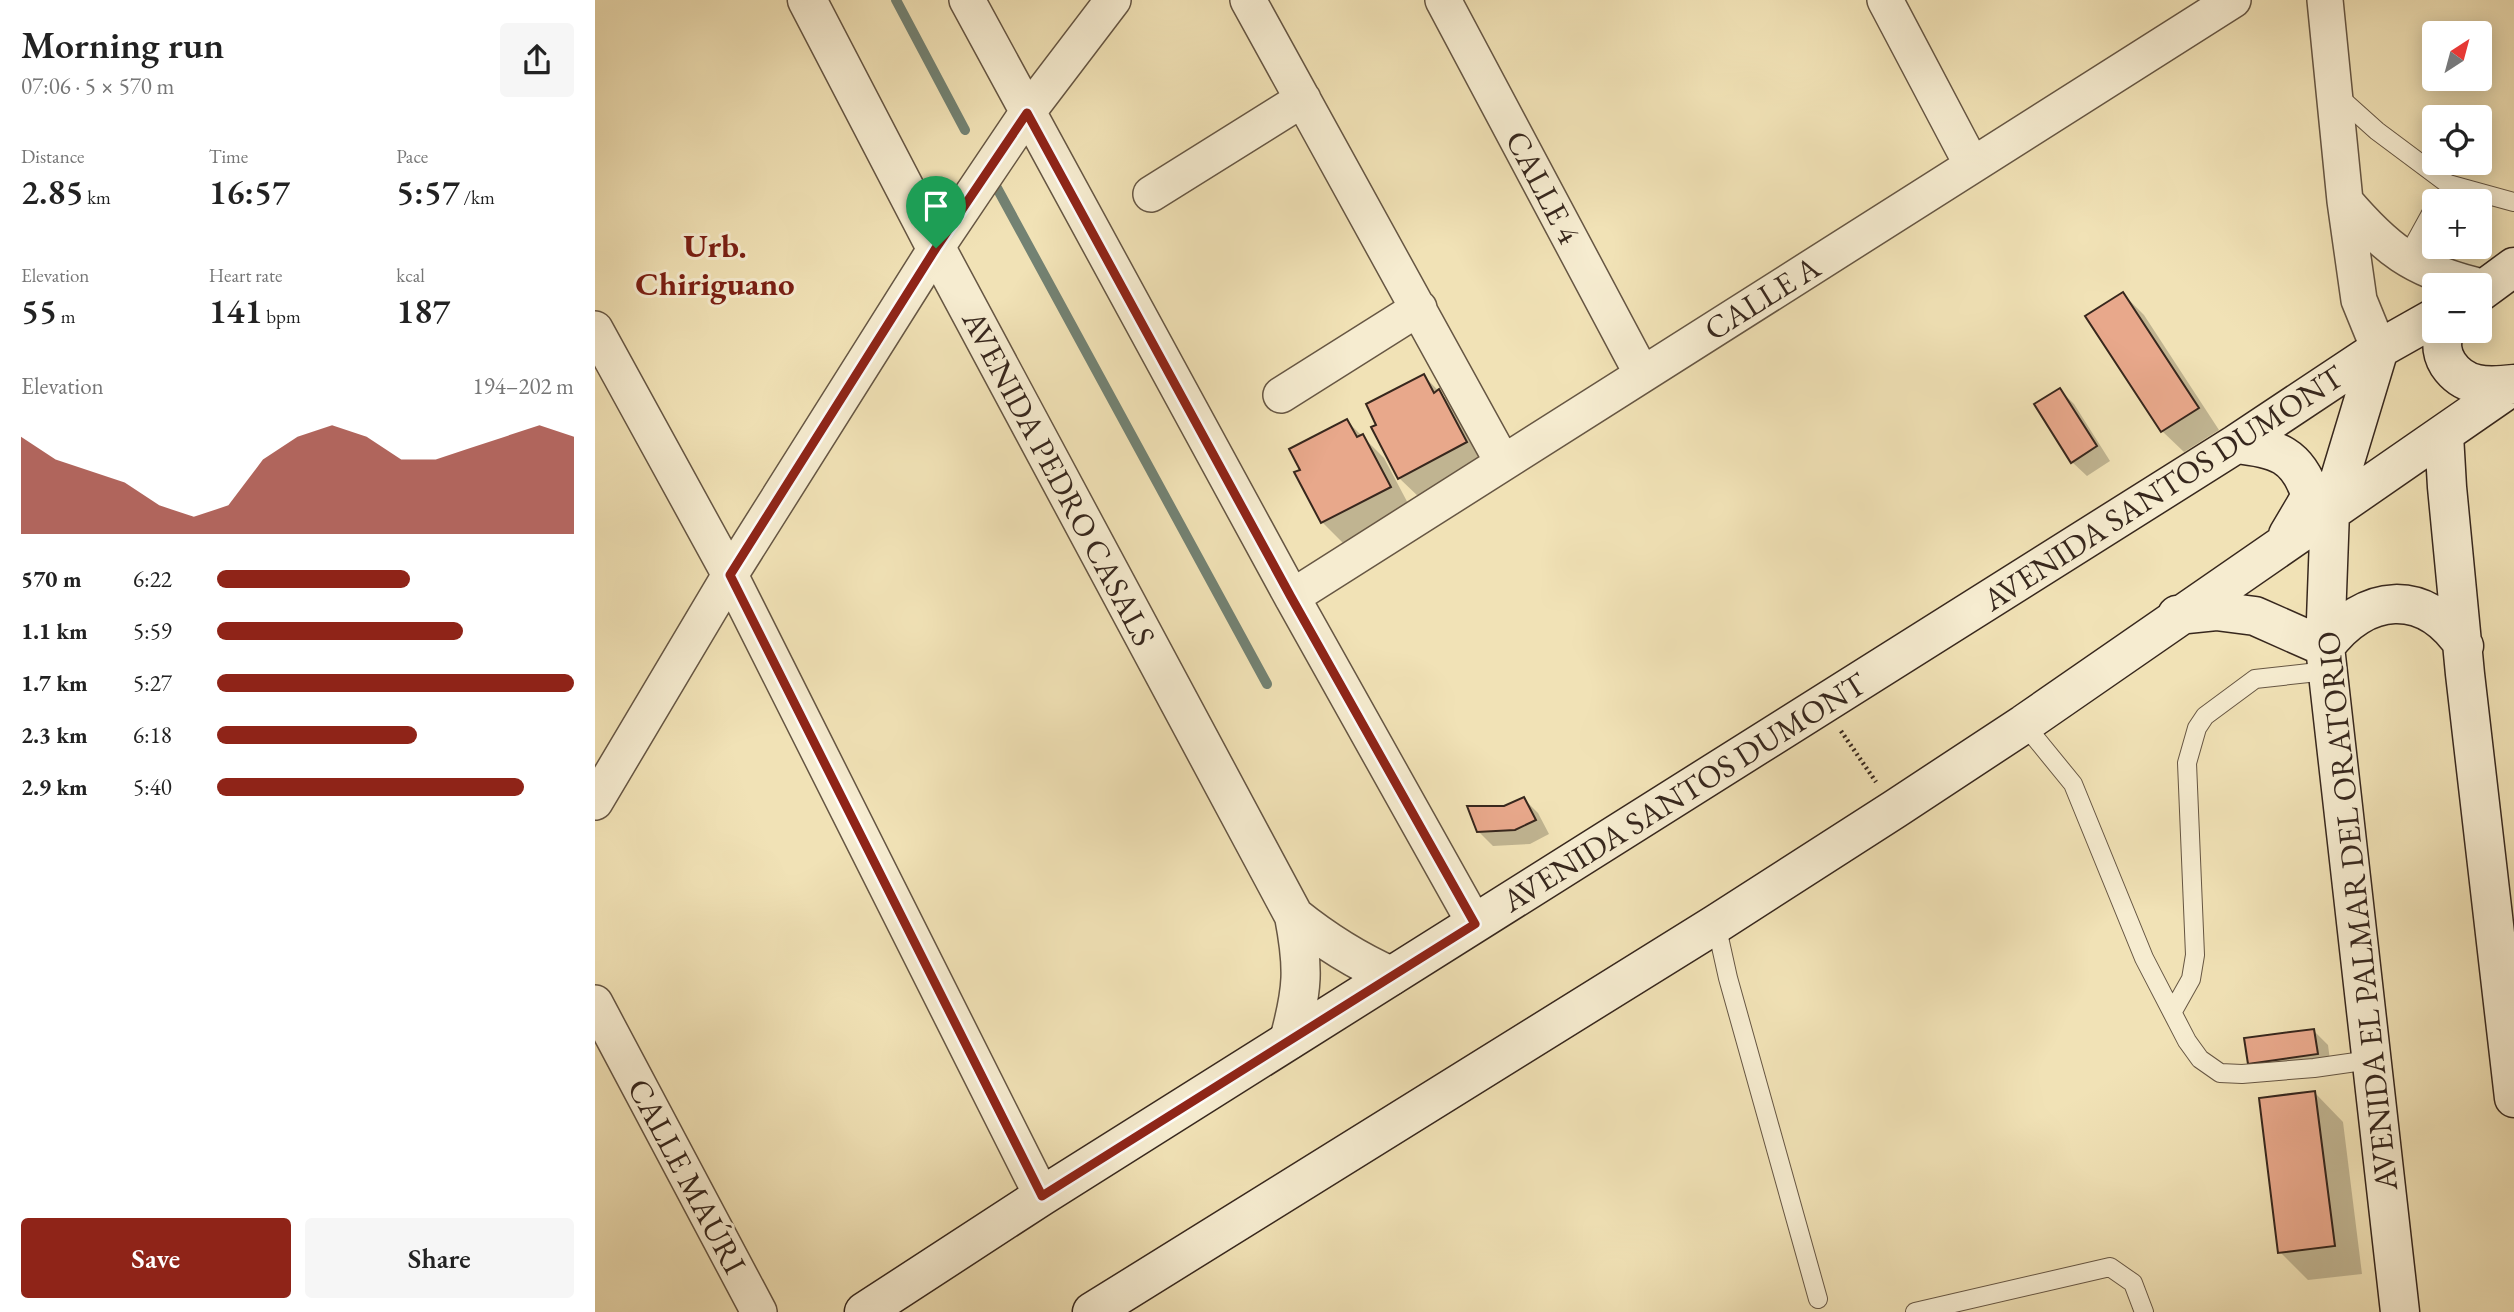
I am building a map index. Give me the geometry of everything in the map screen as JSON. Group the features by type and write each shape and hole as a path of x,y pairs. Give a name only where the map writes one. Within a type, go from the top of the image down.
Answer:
{"main road":[{"name":"AVENIDA PEDRO CASALS","path":"807,0 936,248 1294,916 1302,958 1301,999 1289,1040"},
{"name":"AVENIDA SANTOS DUMONT","path":"864,1312 1042,1196 2236,444 2379,349 2422,325"},
{"path":"2441,343 2444,358 2455,374 2471,384 2489,387 2514,385"},
{"name":"AVENIDA EL PALMAR DEL ORATORIO","path":"2379,349 2321,504 2326,659 2400,1312"},
{"path":"1091,1312 1716,924 2024,724 2277,547 2321,504 2444,435 2514,385"},
{"path":"2444,435 2447,487 2514,1098"},
{"path":"2236,444 2276,450 2294,463 2321,504"},
{"path":"2178,615 2216,611 2255,616 2326,659 2341,626 2356,615 2390,604 2408,606 2441,619 2464,646"},
{"name":"AVENIDA PEDRO CASALS","path":"1294,916 1356,961 1391,976"}],"street":[{"path":"967,0 1291,597 1475,924"},
{"path":"595,802 730,575 936,248 1027,113 1113,0"},
{"path":"1248,0 1503,463"},
{"name":"CALLE 4","path":"1443,0 1642,374"},
{"path":"1885,0 1972,165"},
{"name":"CALLE A","path":"1291,597 2233,0"},
{"path":"2325,0 2345,201 2359,300 2379,349"},
{"path":"1151,194 1303,99"},
{"path":"2345,201 2372,233 2406,259 2434,273"},
{"path":"1281,395 1419,308"},
{"path":"595,329 730,575 1042,1196"},
{"name":"CALLE MAÚRI","path":"595,1003 759,1312"}],"lane":[{"path":"2334,93 2377,131 2448,184 2514,202"},
{"path":"2445,189 2448,184"},
{"path":"2406,259 2422,230"},
{"path":"2173,1011 2191,979 2195,956 2187,764 2197,729 2205,716 2255,679 2326,659"},
{"path":"2024,724 2073,784 2144,958 2187,1041 2200,1059 2220,1073 2242,1074 2370,1060"},
{"path":"1716,924 1818,1299"},
{"path":"1915,1312 2110,1266 2133,1283 2144,1312"}],"path":[{"path":"1845,737 1874,780"}],"building":[{"path":"2123,292 2199,408 2161,432 2085,316"},
{"path":"1424,374 1434,393 1439,389 1467,442 1398,479 1371,427 1376,425 1366,404"},
{"path":"2060,388 2097,446 2071,463 2034,404"},
{"path":"1347,419 1357,437 1363,434 1391,487 1321,523 1294,472 1300,470 1289,449"},
{"path":"1524,797 1536,820 1515,830 1477,832 1467,806 1504,806"},
{"path":"2314,1029 2318,1054 2248,1064 2244,1038"},
{"path":"2315,1091 2335,1246 2278,1253 2259,1098"}],"waterway":[{"path":"896,0 965,130"},
{"path":"997,188 1267,684"}],"district":[{"name":"Urb. Chiriguano","path":"715,264"}],"route":[{"path":"1027,113 1291,597 1475,924 1042,1196 730,575 936,248 1027,113"}]}
